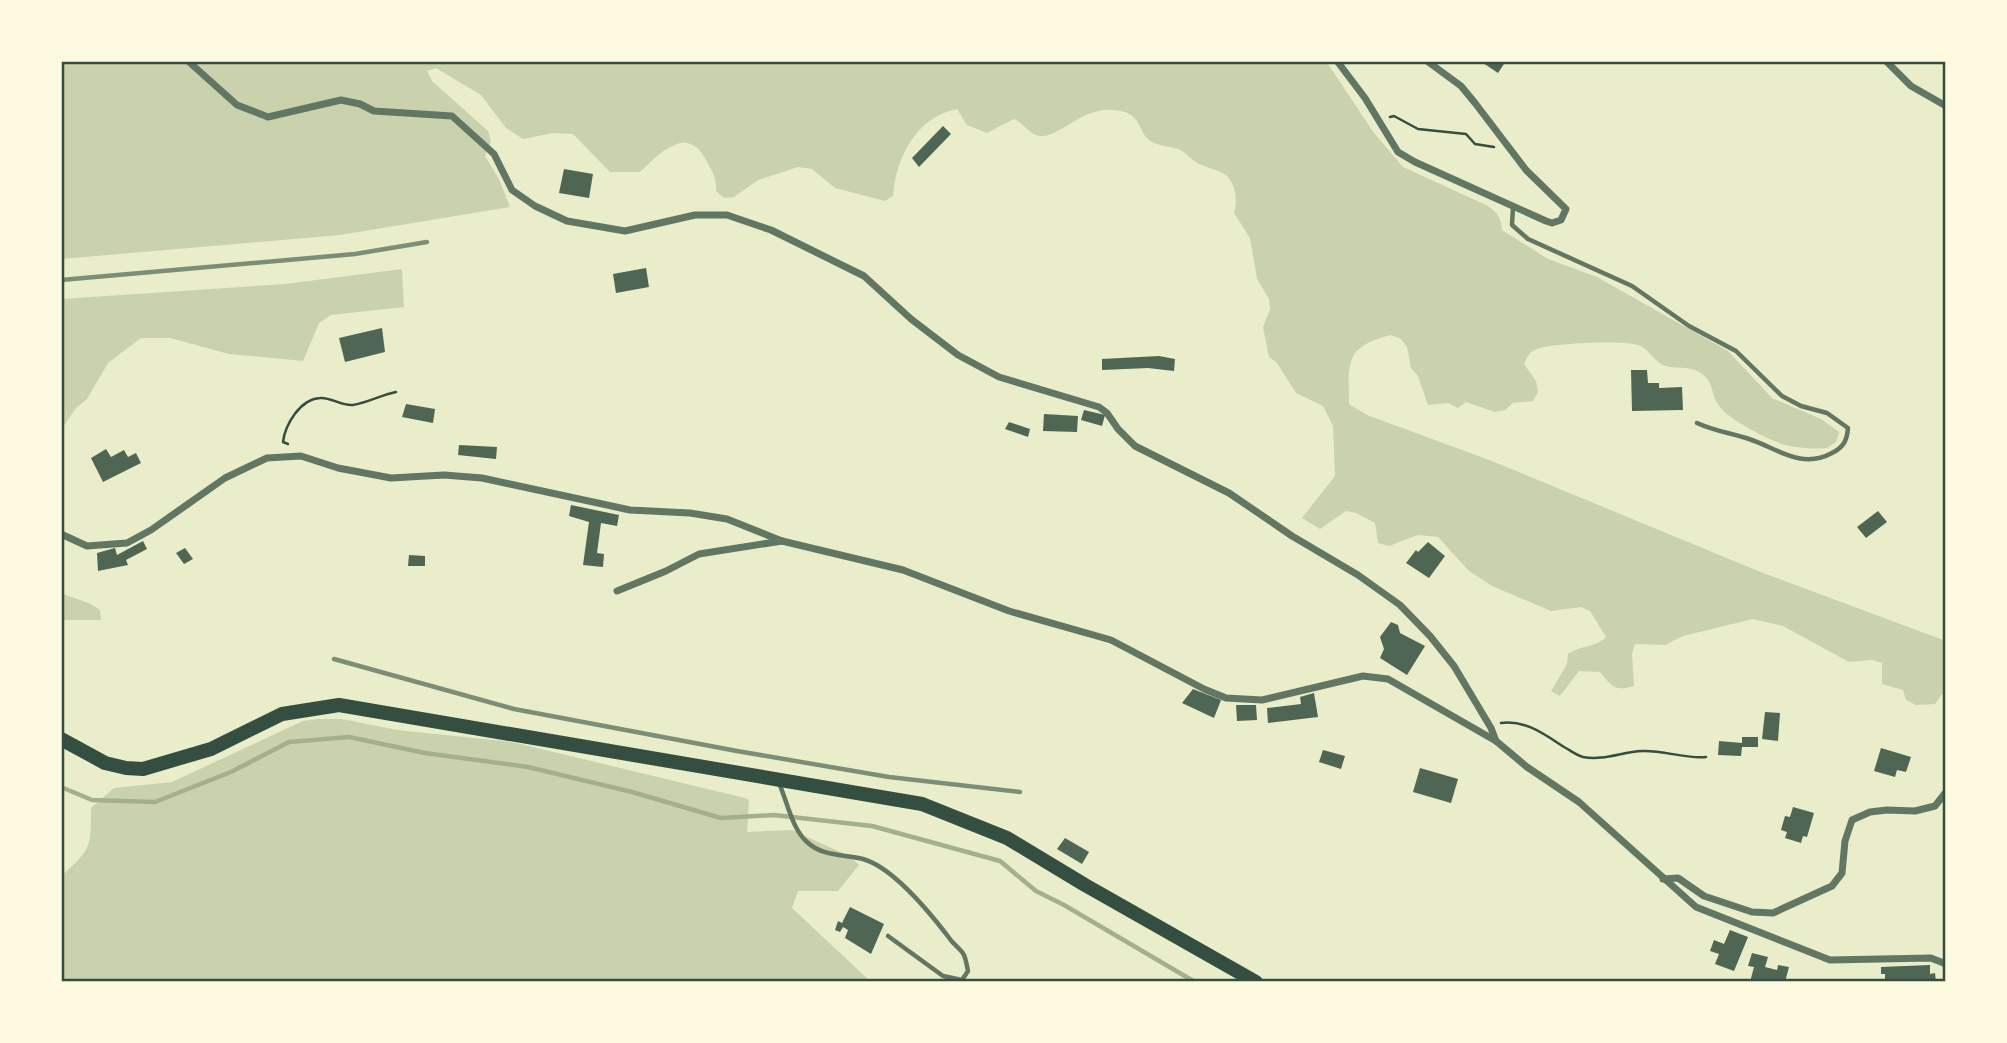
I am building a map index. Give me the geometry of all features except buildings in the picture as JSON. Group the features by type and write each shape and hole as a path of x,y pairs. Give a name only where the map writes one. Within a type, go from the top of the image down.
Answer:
{"main road":[{"path":"61,739 105,763 143,769 211,749 282,714 339,705 780,786 922,804 1007,838 1085,886 1255,982"}],"street":[{"path":"188,61 237,105 268,117 341,100 360,104 374,111 452,116 494,154 512,190 535,206 567,221 625,230 695,215 727,215 771,230 864,276 911,319 958,355 999,377 1099,407 1135,446 1229,493 1388,596 1430,636 1454,666 1496,741"},
{"path":"1337,61 1365,98 1398,152 1552,223 1564,217 1566,209 1526,170 1461,86 1427,61"},
{"path":"1886,61 1911,86 1946,106"},
{"path":"61,534 87,546 127,543 151,530 225,478 267,458 301,456 338,468 391,478 444,475 482,478 630,510 690,513 727,519 782,541 903,570 1009,611 1111,640 1204,690 1226,698 1262,700 1349,678 1378,676 1396,683 1496,741 1620,836 1696,907 1830,960 1931,958 1946,964"},
{"path":"617,591 699,554 782,541"},
{"path":"1663,879 1678,878 1704,895 1752,912 1773,913 1832,886 1842,873 1845,841 1852,820 1879,811 1915,811 1935,806 1946,792"}],"lane":[{"path":"1513,207 1513,225 1528,239 1632,286 1689,326 1736,351 1782,396 1801,406 1828,413 1848,428 1847,440 1840,449 1816,459 1799,460 1750,439 1697,423"},
{"path":"780,786 800,835 814,847 830,854 863,859 878,865 893,876 937,921 963,953 968,971 962,980 943,976 888,936"}],"path":[{"path":"1377,119 1394,116 1418,130 1466,134 1475,144 1514,152"},
{"path":"296,447 283,442 284,432 304,403 318,397 344,405 354,405 396,392"},
{"path":"1491,728 1500,723 1514,722 1531,726 1580,757 1602,758 1640,751 1692,758 1706,757"}],"green space":[{"path":"61,61 1326,61 1374,133 1403,167 1486,205 1498,215 1502,230 1548,259 1597,277 1728,351 1772,398 1821,419 1839,432 1836,442 1827,448 1800,448 1777,442 1748,428 1722,409 1704,375 1690,369 1663,365 1642,347 1630,343 1572,344 1535,350 1524,364 1536,381 1538,392 1533,401 1513,403 1505,410 1495,412 1466,402 1458,408 1448,403 1428,405 1418,376 1411,368 1407,347 1401,339 1391,335 1365,345 1352,358 1349,404 1367,415 1492,461 1763,573 1946,641 1946,693 1941,695 1935,704 1916,705 1906,700 1903,690 1882,684 1882,663 1872,660 1849,662 1783,626 1753,619 1683,636 1665,645 1635,644 1632,654 1634,686 1618,688 1600,672 1579,671 1560,696 1551,691 1567,664 1568,654 1606,637 1590,611 1581,607 1551,611 1492,586 1469,571 1438,537 1418,535 1389,546 1378,543 1375,523 1356,513 1346,511 1320,529 1302,518 1335,476 1333,426 1323,406 1296,393 1277,363 1269,357 1263,327 1270,309 1269,299 1257,279 1250,238 1234,213 1236,198 1233,187 1221,172 1199,164 1178,149 1152,142 1139,123 1123,112 1102,110 1091,113 1054,133 1040,136 1014,119 987,133 967,125 957,109 930,121 911,141 898,168 893,196 885,201 835,188 812,169 798,167 758,180 734,197 724,198 716,191 715,178 706,160 698,149 690,144 673,145 640,172 610,172 573,134 553,133 523,139 506,128 481,95 436,68 427,71 432,81 488,131 491,141 485,156 499,179 510,207 340,235 61,259"},
{"path":"402,269 404,307 331,315 319,323 303,361 229,354 170,338 141,338 108,363 87,399 76,408 61,430 61,299 285,284"},
{"path":"61,592 100,610 101,620 61,620"},
{"path":"342,719 397,730 512,742 745,798 749,800 747,832 792,830 849,856 859,865 838,891 798,891 792,908 871,982 61,982 61,876 87,847 91,831 91,808 114,788 172,782 303,721"}],"waterway":[{"path":"61,787 92,800 155,802 231,772 289,742 349,737 425,753 528,767 632,792 721,818 774,815 872,826 1000,861 1036,891 1195,982"}],"railway":[{"path":"61,280 355,254 427,242"},
{"path":"334,659 514,709 889,777 1020,792"}]}
